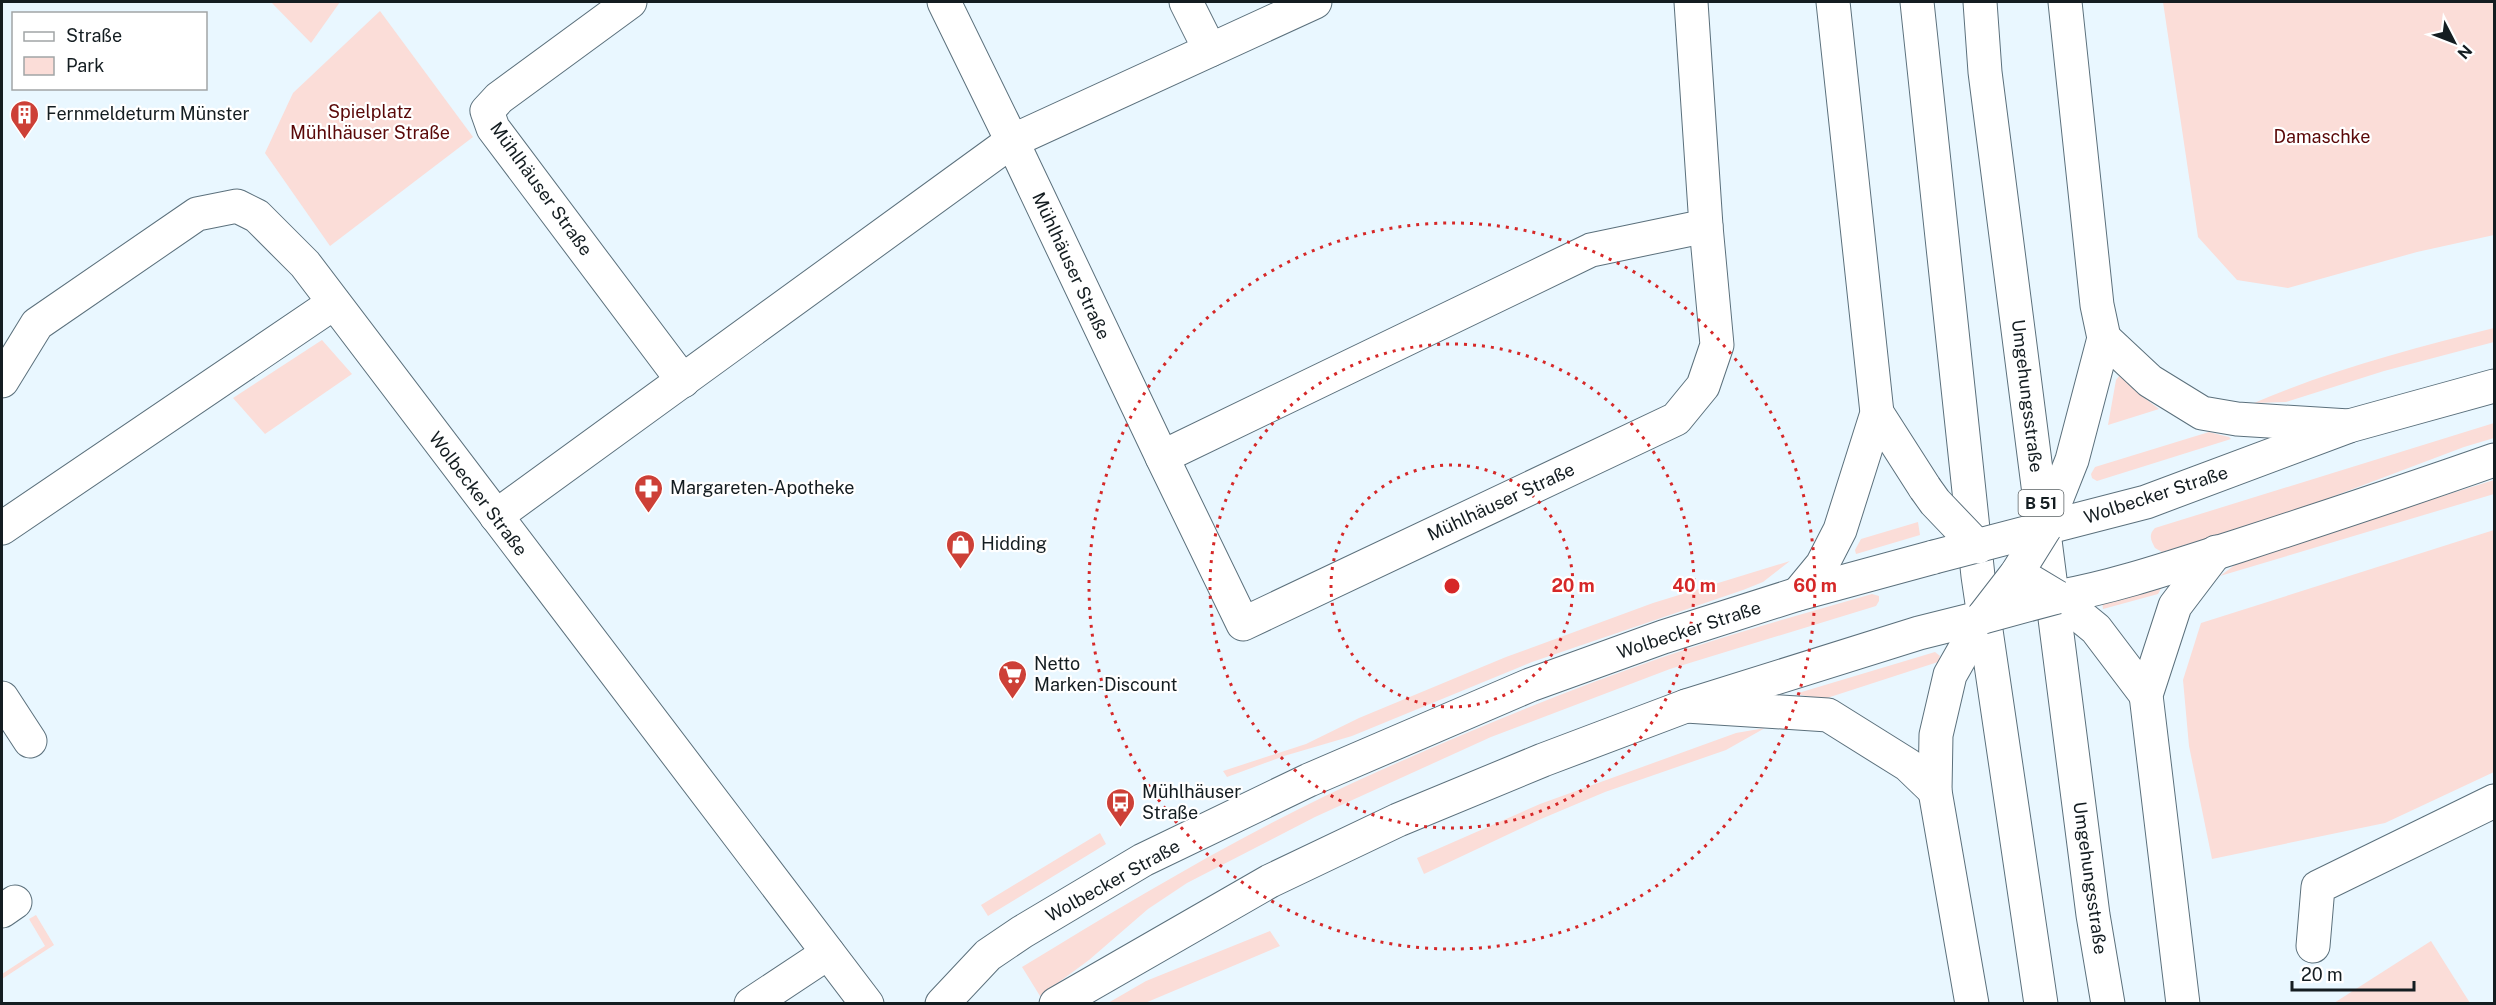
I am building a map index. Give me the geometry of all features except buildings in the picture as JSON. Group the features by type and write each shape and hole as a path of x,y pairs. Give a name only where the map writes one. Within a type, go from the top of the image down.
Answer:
{"main road":[{"name":"Mühlhäuser Straße","path":"630,2 499,98 487,111 493,128 682,381"},
{"name":"Mühlhäuser Straße","path":"944,2 1243,624 1676,419 1703,386 1717,345 1706,226 1691,2"},
{"path":"1186,2 1210,50"},
{"path":"496,516 1012,141 1315,2"},
{"path":"1798,594 1822,565 1840,530 1877,413 1833,2"},
{"path":"1917,2 1978,576 2041,1004"},
{"name":"Umgehungsstraße","path":"1980,2 1985,72 2093,915 2108,1004"},
{"path":"1972,1004 1935,791 1936,735 1950,675 1983,617 2017,573 2045,528 2072,460 2104,338 2097,305 2065,2"},
{"name":"Wolbecker Straße","path":"2,381 37,324 197,214 237,206 257,216 305,264 867,1004"},
{"path":"1162,456 1591,250 1706,226"},
{"path":"2,528 334,303"},
{"path":"2104,338 2150,381 2202,413 2237,419 2349,426"},
{"name":"Wolbecker Straße","path":"942,1004 988,955 1022,932 1143,860 1309,780 1530,685 1663,637 1798,594 2146,502 2349,426 2494,386"},
{"path":"1877,413 1935,502 1978,547 2057,597 2096,629 2146,695"},
{"path":"1056,1004 1270,881 1398,820 1543,760 1686,706 1943,626 2057,597 2091,591 2363,506 2494,460"},
{"path":"2183,1004 2146,695 2175,606 2216,552"},
{"path":"2,698 30,741"},
{"path":"1686,706 1828,715 1908,765 1935,791"},
{"path":"2313,946 2318,887 2494,801"},
{"path":"751,1004 828,953"}],"green space":[{"path":"271,2 340,2 311,43"},
{"name":"Damaschke","path":"2163,2 2494,2 2494,235 2417,252 2288,288 2237,280 2198,237"},
{"name":"Spielplatz Mühlhäuser Straße","path":"380,11 473,137 330,246 265,153 293,93"},
{"path":"2494,328 2494,342 2384,371 2286,402 2254,403 2342,370"},
{"path":"322,340 352,374 265,434 233,398"},
{"path":"2120,375 2159,409 2108,425 2116,380"},
{"path":"2494,423 2494,438 2464,447 2276,518 2162,552 2155,548 2151,540 2151,533 2155,528"},
{"path":"2209,432 2231,439 2097,481 2092,478 2091,474 2095,467"},
{"path":"2494,480 2494,494 2220,576 2244,558"},
{"path":"1918,522 1920,535 1856,554 1855,550 1861,539"},
{"path":"2494,530 2494,772 2385,823 2212,859 2189,746 2183,680 2201,623"},
{"path":"1790,561 1763,582 1743,590 1532,662 1352,736 1284,756 1227,777 1223,771 1306,744 1359,718 1506,657 1653,603"},
{"path":"2164,583 2158,594 2103,609 2102,601"},
{"path":"1872,594 1879,596 1876,606 1670,669 1491,737 1315,817 1187,883 1148,909 1089,960 1040,996 1022,967 1242,839 1333,792 1414,755 1629,669 1742,632"},
{"path":"1935,652 1940,656 1938,662 1824,699 1795,694"},
{"path":"1765,728 1726,750 1605,792 1541,819 1424,874 1417,858 1540,804 1736,733"},
{"path":"1100,833 1106,844 988,916 981,905"},
{"path":"36,915 54,945 2,979 2,974 45,946 29,919"},
{"path":"1270,931 1280,946 1145,1003 1108,1003 1146,981"},
{"path":"2431,941 2470,1003 2334,1003"}],"place":[{"name":"Fernmeldeturm Münster","path":"25,140"},
{"name":"Margareten-Apotheke","path":"649,514"},
{"name":"Hidding","path":"960,570"},
{"name":"Netto Marken-Discount","path":"1013,700"},
{"name":"Mühlhäuser Straße","path":"1121,828"}]}
